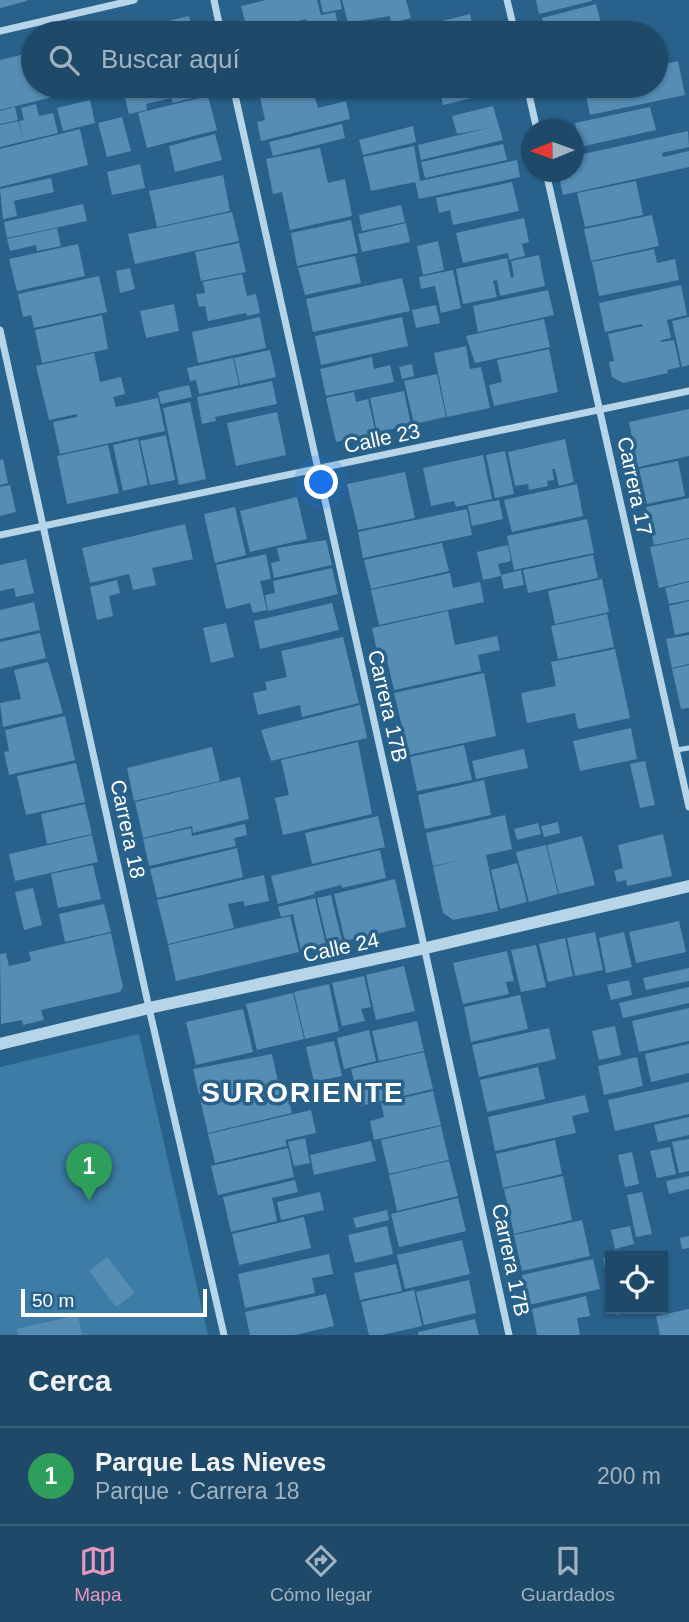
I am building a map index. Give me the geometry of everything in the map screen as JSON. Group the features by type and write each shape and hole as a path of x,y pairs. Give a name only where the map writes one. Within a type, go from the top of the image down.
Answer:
{"street":[{"path":"43,21 134,0"},
{"path":"214,0 218,21"},
{"path":"507,0 512,21"},
{"path":"0,31 21,26"},
{"name":"Carrera 17B","path":"236,98 316,470 426,948 509,1335"},
{"path":"530,98 534,119"},
{"name":"Carrera 17","path":"548,182 689,807"},
{"name":"Carrera 18","path":"0,330 224,1335"},
{"name":"Calle 23","path":"0,535 689,391"},
{"name":"Calle 24","path":"0,1044 689,887"}],"lane":[{"path":"676,750 689,748"}],"shaded area":[{"path":"139,1034 208,1335 0,1335 0,1067"}],"building":[{"path":"0,0 27,0 27,1 0,8"},
{"path":"266,0 317,0 321,15 335,12 337,21 245,21 241,6"},
{"path":"320,0 340,0 342,9 323,13"},
{"path":"342,0 406,0 411,18 391,21 390,16 347,21"},
{"path":"536,0 592,0 592,1 539,14"},
{"path":"596,4 600,21 543,21 542,18"},
{"path":"470,14 471,21 442,21"},
{"path":"189,16 190,21 168,21"},
{"path":"21,55 21,98 49,98 0,110 0,60"},
{"path":"678,61 685,95 590,115 586,98 668,98 668,63"},
{"path":"125,98 171,98 146,104 147,110 129,114"},
{"path":"171,98 192,98 173,103"},
{"path":"209,98 217,130 147,148 138,113"},
{"path":"260,98 315,98 318,108 346,101 350,119 261,141 257,122 265,120"},
{"path":"442,98 472,98 443,105"},
{"path":"90,100 95,123 63,131 57,108"},
{"path":"36,104 39,116 53,113 58,133 0,147 0,125 18,121 23,138 19,121 24,120 21,108"},
{"path":"493,106 503,140 421,160 418,145 488,128 457,134 452,116"},
{"path":"15,107 18,120 0,124 0,111"},
{"path":"650,107 656,130 584,146 584,121"},
{"path":"122,117 131,151 107,157 98,123"},
{"path":"342,124 345,138 273,156 269,142"},
{"path":"413,126 416,142 363,155 359,140"},
{"path":"80,129 88,165 0,187 0,149"},
{"path":"688,131 689,147 662,153 663,157 689,151 689,167 563,195 560,182 584,182 584,154"},
{"path":"215,134 222,160 175,172 169,146"},
{"path":"503,144 507,160 425,178 421,162"},
{"path":"414,146 420,181 517,160 520,177 419,199 415,182 371,191 363,157"},
{"path":"320,148 328,183 345,179 352,216 290,230 282,192 273,194 266,159"},
{"path":"140,164 145,188 112,195 107,172"},
{"path":"223,175 230,211 157,227 149,191"},
{"path":"51,178 54,192 14,201 17,216 3,219 0,189"},
{"path":"636,181 643,215 585,227 577,193"},
{"path":"512,182 519,211 453,225 450,210 439,213 436,198"},
{"path":"83,204 87,221 7,238 4,222"},
{"path":"401,205 405,222 362,231 359,215"},
{"path":"232,212 239,241 135,264 128,234"},
{"path":"652,215 659,246 591,261 584,229"},
{"path":"524,218 529,242 522,244 525,256 509,260 508,253 463,263 456,233"},
{"path":"351,220 358,253 297,266 291,233"},
{"path":"406,223 410,242 362,252 358,234"},
{"path":"57,228 61,246 37,251 36,245 10,251 7,239"},
{"path":"438,241 444,270 423,275 417,246"},
{"path":"239,243 246,272 201,281 195,252"},
{"path":"78,244 85,276 17,291 9,259"},
{"path":"654,249 657,263 675,259 679,280 599,296 592,262"},
{"path":"539,255 545,286 500,296 497,280 493,281 497,297 463,304 456,269 507,258 511,278 514,277 511,261"},
{"path":"355,256 361,283 305,295 298,268"},
{"path":"130,268 135,289 120,293 116,271"},
{"path":"453,270 461,308 441,313 435,286 421,289 419,277"},
{"path":"242,274 247,296 256,294 260,313 247,316 246,313 208,321 205,306 199,307 196,294 205,293 203,282"},
{"path":"99,276 107,312 34,328 31,315 23,317 18,294"},
{"path":"402,278 410,311 313,332 306,299"},
{"path":"681,285 687,315 667,320 671,338 661,340 674,340 680,367 667,370 668,373 623,383 612,377 609,362 614,361 608,334 643,326 642,324 605,332 599,303"},
{"path":"548,290 554,315 478,332 473,306"},
{"path":"174,304 179,331 146,338 140,311"},
{"path":"436,305 440,323 416,328 412,310"},
{"path":"102,315 108,349 42,363 35,330"},
{"path":"260,317 266,348 198,363 192,332"},
{"path":"402,317 408,346 321,365 315,336"},
{"path":"689,317 689,365 682,367 672,321"},
{"path":"544,319 550,347 475,363 466,336"},
{"path":"466,346 470,369 481,367 490,408 447,417 434,353"},
{"path":"549,349 558,392 494,406 489,385 502,382 497,360"},
{"path":"270,350 276,377 240,385 234,358"},
{"path":"94,353 100,382 121,377 125,394 113,397 116,407 158,398 165,431 60,454 53,422 77,417 77,414 49,420 36,366"},
{"path":"372,357 374,369 390,365 394,382 326,396 320,369"},
{"path":"233,358 239,385 199,394 196,380 190,381 187,368"},
{"path":"412,364 414,376 402,379 399,367"},
{"path":"437,374 446,417 414,424 404,381"},
{"path":"272,381 277,404 215,417 216,421 202,424 197,397"},
{"path":"189,385 192,397 161,404 158,392"},
{"path":"404,391 411,425 377,432 370,398"},
{"path":"354,392 356,402 368,399 376,434 336,442 326,398"},
{"path":"190,402 206,479 179,485 163,408"},
{"path":"689,409 689,456 638,467 629,422"},
{"path":"277,412 286,455 236,466 227,423"},
{"path":"166,435 175,480 150,485 140,441"},
{"path":"138,439 148,485 123,491 113,445"},
{"path":"565,439 574,482 559,486 555,469 552,469 554,480 547,481 548,486 529,490 528,484 515,486 508,452"},
{"path":"108,445 119,493 67,504 57,456"},
{"path":"505,451 514,494 495,498 486,455"},
{"path":"483,455 492,499 456,507 454,501 431,506 423,468"},
{"path":"3,459 8,483 0,485 0,460"},
{"path":"678,461 685,496 647,504 639,469"},
{"path":"405,472 415,518 358,530 347,484"},
{"path":"577,484 583,516 512,532 504,500"},
{"path":"10,485 16,512 0,516 0,487"},
{"path":"297,497 307,539 250,552 240,511"},
{"path":"689,498 689,538 654,545 646,507"},
{"path":"499,500 503,519 472,526 468,506"},
{"path":"235,507 246,555 215,563 204,514"},
{"path":"467,509 472,535 363,558 358,532"},
{"path":"587,519 594,553 514,570 507,536"},
{"path":"185,524 193,559 152,568 156,585 133,590 129,574 90,583 82,548"},
{"path":"689,539 689,581 659,588 650,547"},
{"path":"326,540 332,565 274,578 271,563 280,561 277,548"},
{"path":"442,543 449,571 371,589 364,560"},
{"path":"508,545 511,561 498,564 501,576 483,580 477,552"},
{"path":"266,554 271,579 260,581 267,610 253,613 250,603 226,609 216,565"},
{"path":"593,555 598,578 528,593 523,570"},
{"path":"26,559 34,593 16,597 14,588 0,591 0,565"},
{"path":"332,568 338,594 268,611 265,595 275,593 273,581"},
{"path":"521,570 524,585 504,589 501,575"},
{"path":"450,573 453,588 480,582 484,602 379,625 371,590"},
{"path":"602,579 609,612 555,624 548,591"},
{"path":"117,580 120,593 109,596 113,616 97,620 90,587"},
{"path":"689,582 689,600 669,604 665,588"},
{"path":"689,601 689,632 675,635 669,606"},
{"path":"34,602 40,630 0,639 0,610"},
{"path":"332,603 339,630 260,649 254,621"},
{"path":"448,611 455,645 497,636 500,650 478,655 481,671 394,690 387,660 379,661 372,628"},
{"path":"607,614 614,647 558,659 551,626"},
{"path":"226,623 234,657 211,663 203,628"},
{"path":"40,633 46,658 0,669 0,642"},
{"path":"689,635 689,664 672,668 666,639"},
{"path":"343,637 359,703 302,717 300,705 258,715 253,693 267,690 265,682 287,677 281,651"},
{"path":"615,649 630,718 578,729 575,713 527,723 521,693 556,686 551,662"},
{"path":"48,662 63,713 3,727 0,703 21,699 14,670"},
{"path":"689,665 689,708 681,709 672,669"},
{"path":"484,673 496,736 409,755 394,693"},
{"path":"360,705 367,738 271,761 261,730"},
{"path":"65,716 75,760 9,775 4,752 9,751 5,730"},
{"path":"631,728 637,759 580,771 573,741"},
{"path":"358,742 372,814 283,835 275,798 289,795 281,760"},
{"path":"464,745 472,780 417,791 410,757"},
{"path":"212,747 220,781 134,801 127,768"},
{"path":"524,749 528,768 476,779 472,761"},
{"path":"645,761 655,805 640,808 630,764"},
{"path":"76,763 85,802 26,815 17,776"},
{"path":"240,777 249,819 193,833 192,826 143,838 135,802"},
{"path":"484,780 491,815 425,829 418,795"},
{"path":"85,804 92,834 47,844 41,814"},
{"path":"505,815 512,849 486,855 498,911 453,920 443,913 433,867 460,860 433,866 426,833"},
{"path":"378,816 385,847 312,864 305,833"},
{"path":"558,822 560,833 544,837 541,826"},
{"path":"538,823 541,834 517,840 514,829"},
{"path":"245,824 247,835 234,838 236,846 149,866 143,839 191,828 192,836"},
{"path":"663,834 672,876 627,886 626,880 617,882 614,871 623,868 618,845"},
{"path":"92,835 98,862 15,881 9,854"},
{"path":"582,836 595,885 559,894 547,845"},
{"path":"546,845 558,894 529,902 516,852"},
{"path":"237,848 243,877 157,898 150,869"},
{"path":"380,850 386,878 342,888 341,885 278,904 271,876"},
{"path":"517,863 527,902 500,909 491,870"},
{"path":"93,865 101,899 58,908 51,874"},
{"path":"264,875 269,901 245,906 243,901 228,904 234,928 168,944 157,900"},
{"path":"395,879 406,927 345,941 334,894"},
{"path":"33,888 42,925 24,930 15,892"},
{"path":"331,895 342,941 328,945 317,898"},
{"path":"315,898 326,945 301,951 293,914 281,917 278,907"},
{"path":"104,904 111,932 65,942 59,914"},
{"path":"290,916 299,952 176,981 168,945"},
{"path":"679,921 686,952 636,963 629,932"},
{"path":"595,932 603,970 575,976 567,938"},
{"path":"624,932 632,967 606,973 599,938"},
{"path":"111,933 123,987 120,992 41,1010 44,1020 23,1025 22,1020 1,1024 0,954 6,953 9,966 31,961 29,952"},
{"path":"565,938 573,976 548,982 539,944"},
{"path":"536,945 546,987 521,992 511,950"},
{"path":"507,951 514,981 506,982 509,994 463,1004 453,963"},
{"path":"404,966 415,1011 376,1020 366,975"},
{"path":"689,968 689,981 646,990 643,978"},
{"path":"364,976 371,1007 361,1009 365,1021 342,1026 332,983"},
{"path":"629,980 632,995 611,1000 607,985"},
{"path":"329,984 339,1031 305,1039 294,992"},
{"path":"689,987 689,1003 623,1018 619,1003"},
{"path":"293,993 304,1039 257,1050 246,1004"},
{"path":"520,995 528,1029 471,1042 464,1007"},
{"path":"689,1008 689,1041 639,1052 632,1021"},
{"path":"243,1009 253,1052 196,1065 186,1022"},
{"path":"417,1021 424,1051 379,1061 372,1031"},
{"path":"615,1026 621,1055 599,1060 592,1031"},
{"path":"549,1028 556,1059 479,1077 472,1045"},
{"path":"369,1030 376,1061 344,1069 337,1038"},
{"path":"334,1041 342,1076 314,1082 306,1047"},
{"path":"689,1044 689,1073 651,1082 645,1054"},
{"path":"424,1052 433,1089 360,1106 351,1069"},
{"path":"272,1054 279,1087 286,1086 292,1113 208,1133 193,1069"},
{"path":"637,1057 643,1086 604,1095 598,1066"},
{"path":"538,1067 545,1099 487,1112 480,1080"},
{"path":"689,1082 689,1114 615,1131 608,1100"},
{"path":"433,1091 441,1125 374,1140 370,1121 384,1117 381,1103"},
{"path":"585,1095 589,1112 572,1116 576,1133 495,1151 488,1117"},
{"path":"311,1110 316,1133 285,1140 287,1146 215,1163 208,1134"},
{"path":"689,1117 689,1135 658,1142 654,1125"},
{"path":"441,1126 449,1160 389,1174 381,1140"},
{"path":"305,1138 310,1163 294,1166 288,1142"},
{"path":"689,1139 689,1171 679,1173 672,1142"},
{"path":"555,1140 562,1174 503,1188 496,1154"},
{"path":"371,1141 376,1161 314,1175 310,1155"},
{"path":"670,1147 676,1174 657,1178 650,1151"},
{"path":"288,1148 294,1177 218,1195 211,1166"},
{"path":"632,1152 639,1184 625,1187 618,1155"},
{"path":"449,1161 458,1196 397,1211 389,1175"},
{"path":"563,1176 572,1220 514,1234 504,1189"},
{"path":"689,1176 689,1189 669,1194 666,1181"},
{"path":"295,1180 298,1192 272,1198 277,1221 231,1232 223,1197"},
{"path":"320,1192 324,1210 281,1220 277,1202"},
{"path":"642,1192 652,1234 636,1237 627,1195"},
{"path":"458,1198 466,1231 399,1247 391,1214"},
{"path":"387,1210 389,1220 356,1228 353,1218"},
{"path":"304,1217 311,1248 239,1265 232,1234"},
{"path":"582,1220 590,1256 522,1271 514,1235"},
{"path":"387,1226 393,1254 355,1263 348,1235"},
{"path":"630,1226 634,1244 615,1249 611,1230"},
{"path":"689,1236 689,1248 682,1249 680,1238"},
{"path":"462,1240 470,1274 405,1289 397,1255"},
{"path":"329,1254 333,1274 312,1278 315,1293 245,1308 238,1274"},
{"path":"107,1257 135,1293 116,1307 89,1271"},
{"path":"593,1259 600,1289 529,1305 522,1275"},
{"path":"396,1264 402,1291 360,1300 354,1273"},
{"path":"469,1280 476,1313 424,1325 416,1292"},
{"path":"414,1290 422,1326 382,1335 369,1335 361,1302"},
{"path":"326,1294 334,1326 295,1335 250,1335 245,1312"},
{"path":"586,1296 590,1316 577,1318 580,1335 537,1335 532,1309"},
{"path":"689,1309 689,1335 660,1335 656,1316"},
{"path":"78,1315 82,1335 18,1335 17,1329"},
{"path":"475,1319 479,1335 418,1335 418,1332"}],"place":[{"name":"Parque Las Nieves","path":"89,1201"}],"district":[{"name":"SURORIENTE","path":"303,1092"}]}
